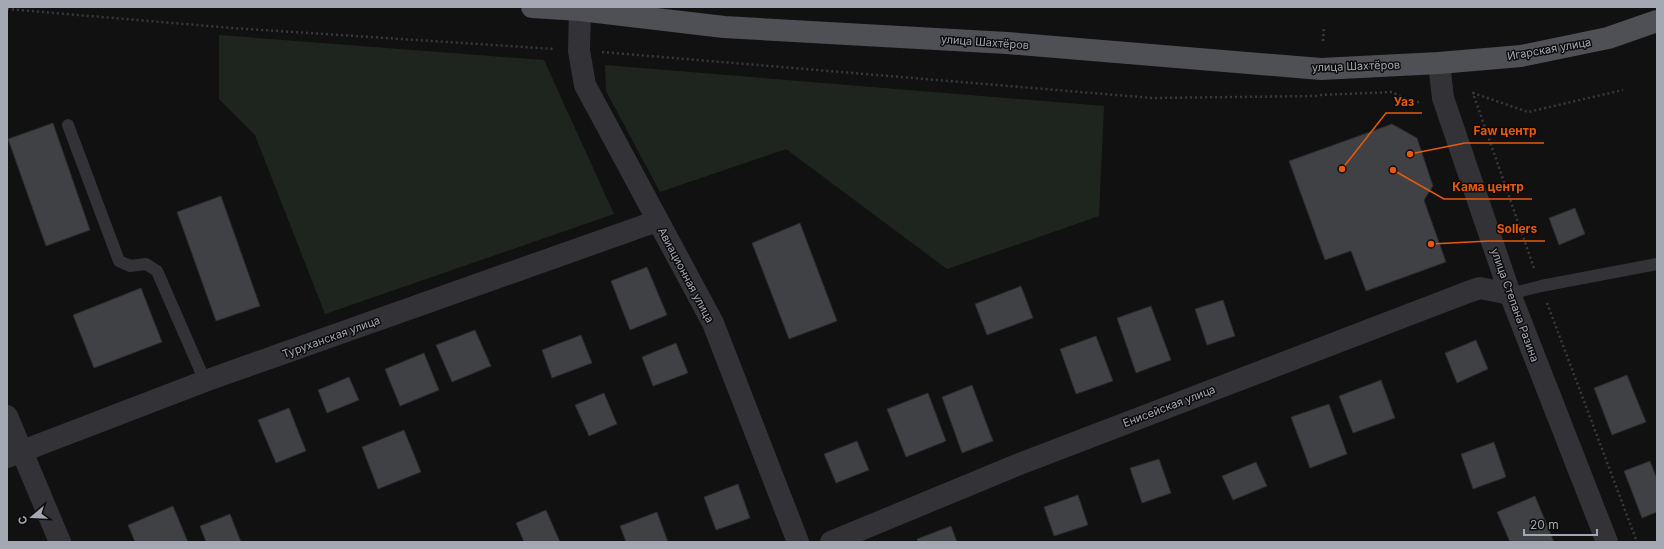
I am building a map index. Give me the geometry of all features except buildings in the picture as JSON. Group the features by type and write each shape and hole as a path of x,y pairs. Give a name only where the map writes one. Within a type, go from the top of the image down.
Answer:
{"main road":[{"name":"улица Шахтёров","path":"532,7 580,10 724,28 1007,43 1321,68 1439,63"},
{"name":"Игарская улица","path":"1439,63 1521,56 1558,49 1608,38 1657,21"}],"street":[{"name":"Авиационная улица","path":"580,10 579,51 585,84 712,323 798,542"},
{"name":"улица Степана Разина","path":"1439,63 1443,98 1510,294 1607,542"},
{"name":"Туруханская улица","path":"15,454 205,381 657,221"},
{"name":"Енисейская улица","path":"831,542 1017,465 1468,292 1480,288 1510,294"},
{"path":"7,416 15,454 60,542"}],"lane":[{"path":"68,125 119,261 130,266 146,264 157,271 205,381"},
{"path":"1510,294 1541,286 1657,264"}],"path":[{"path":"7,9 232,28 579,51 1152,98 1320,96 1392,92 1413,103 1424,101"},
{"path":"1323,40 1324,28"},
{"path":"1320,90 1320,96"}],"shaded area":[{"path":"219,35 544,60 614,214 325,314 255,135 219,99"},
{"path":"605,65 1104,106 1099,216 947,269 786,149 660,192 606,91"}],"place":[{"name":"Faw центр","path":"1410,154"},
{"name":"Уаз","path":"1342,169"},
{"name":"Кама центр","path":"1393,170"},
{"name":"Sollers","path":"1431,244"}]}
